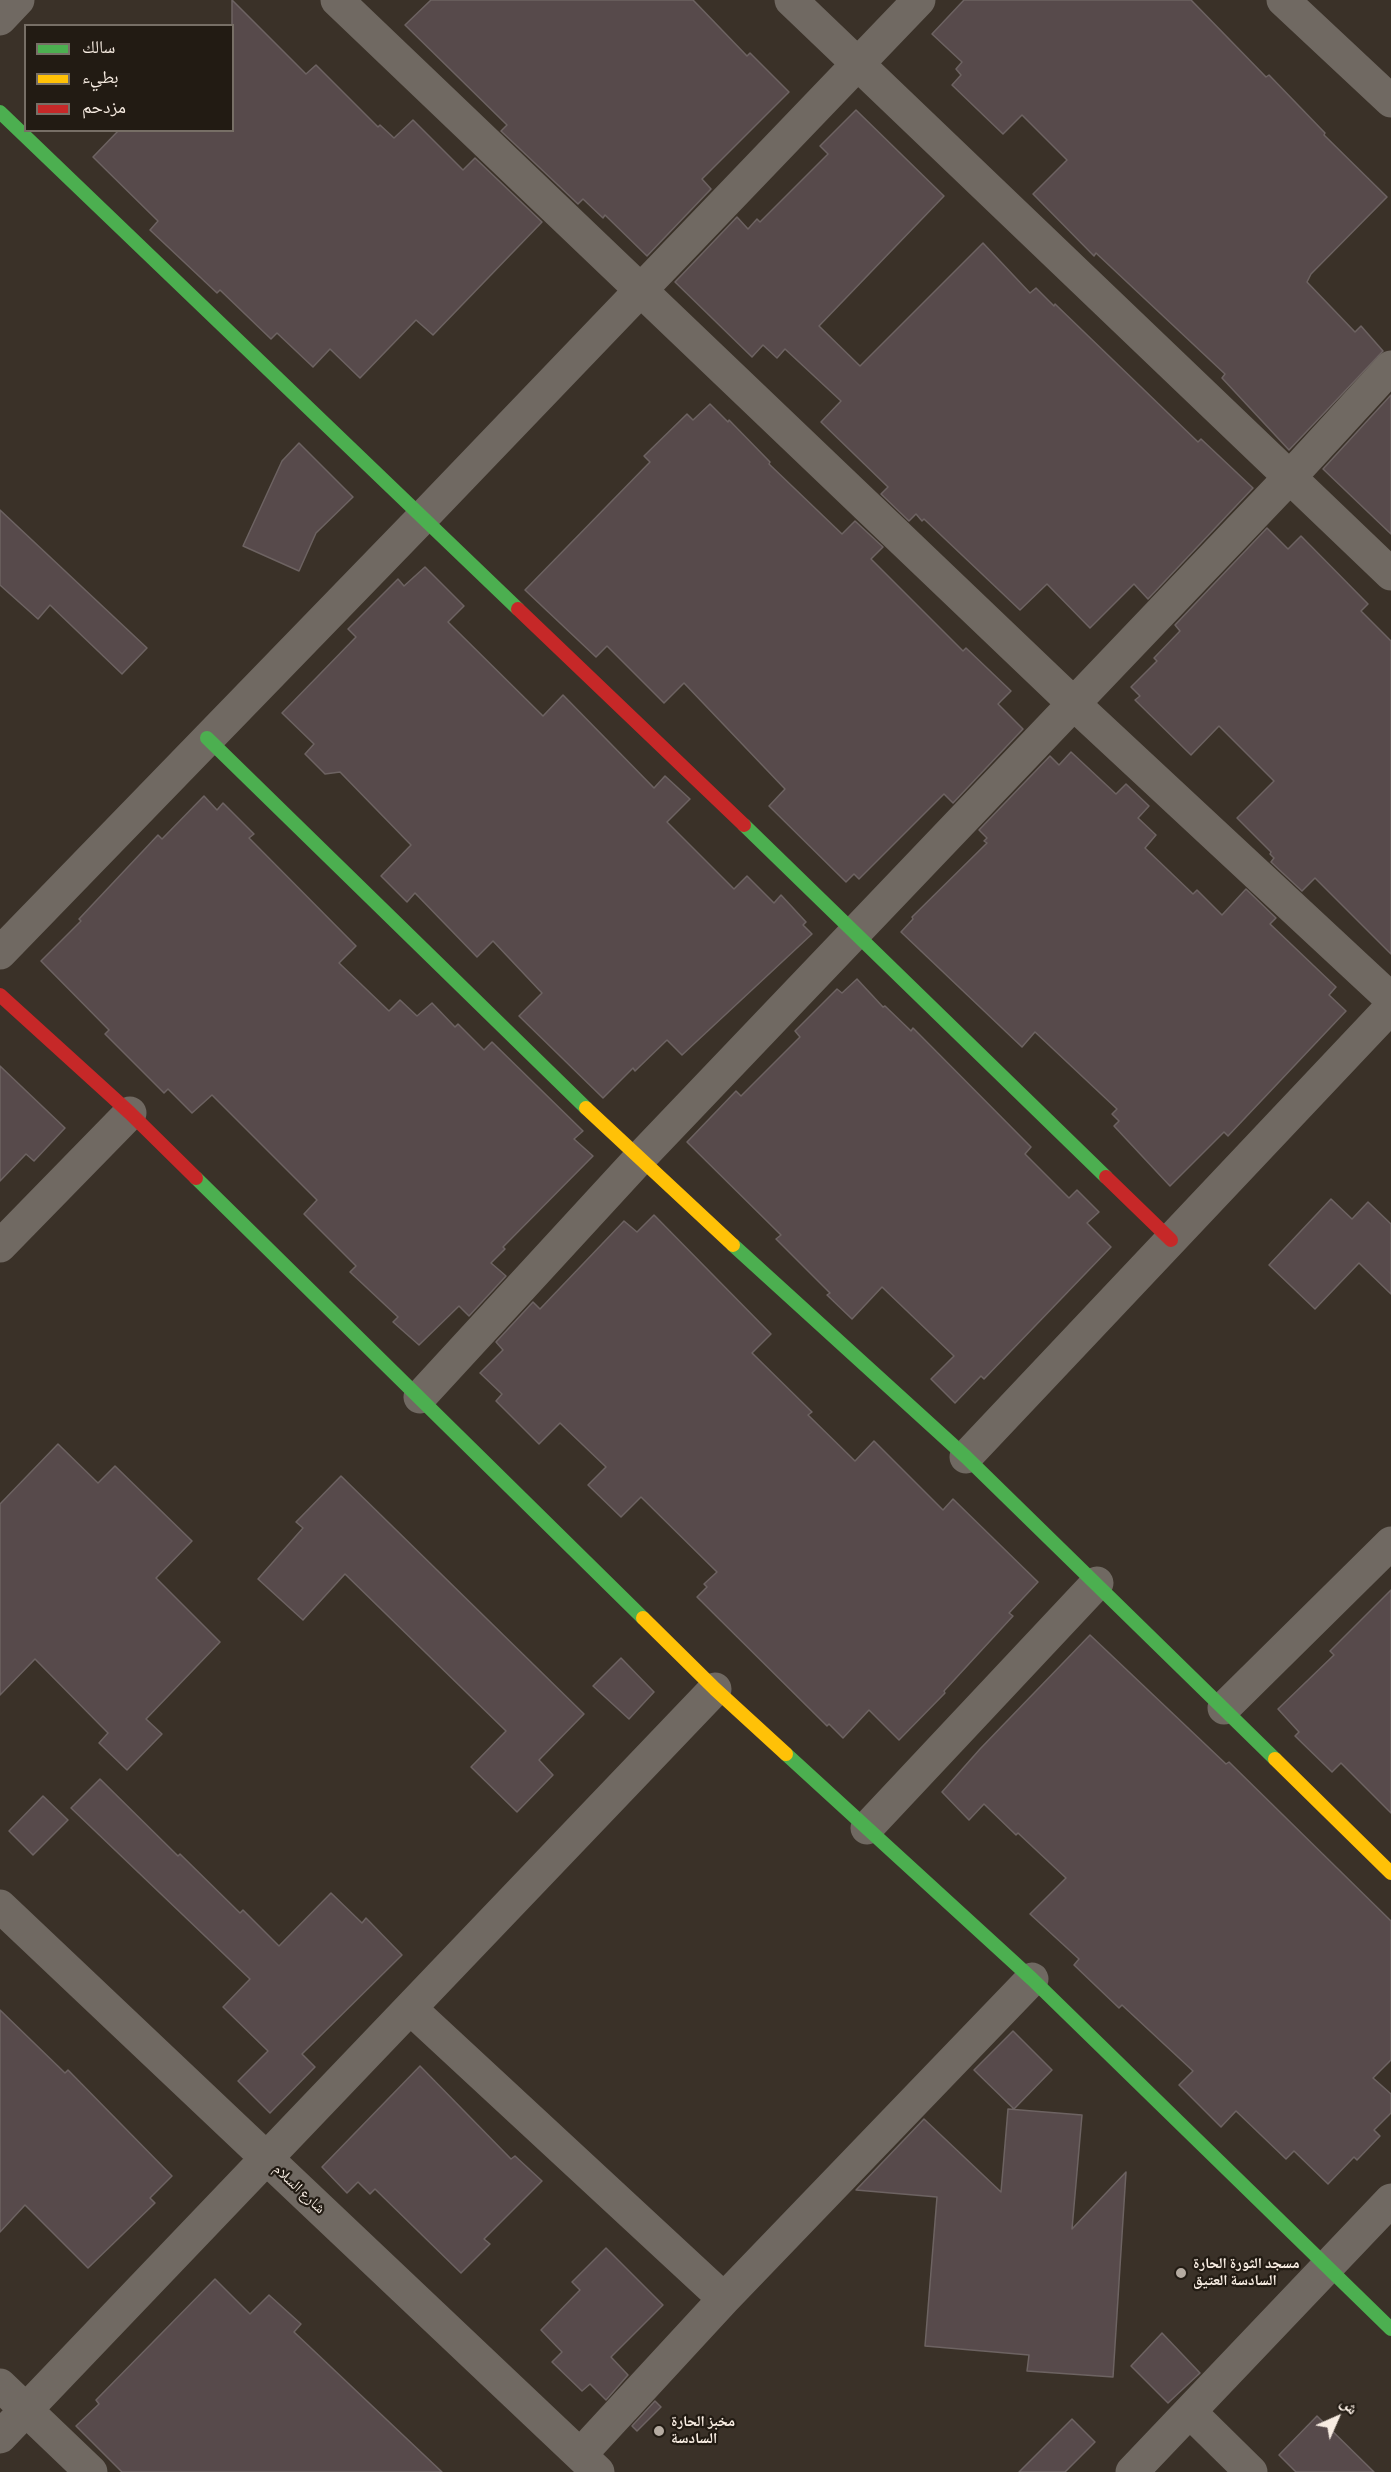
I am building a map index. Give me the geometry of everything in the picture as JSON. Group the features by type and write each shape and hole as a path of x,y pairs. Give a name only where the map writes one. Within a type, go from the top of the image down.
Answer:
{"street":[{"path":"0,19 18,0"},
{"path":"337,0 1074,704 1391,999"},
{"path":"791,0 1391,574"},
{"path":"0,953 423,517 857,62 919,0"},
{"path":"1283,0 1391,101"},
{"path":"0,112 856,933 1171,1240"},
{"path":"420,1397 639,1159 1290,477 1391,367"},
{"path":"207,738 639,1159 966,1457 1391,1873"},
{"path":"0,995 130,1113 715,1689 1032,1979 1391,2329"},
{"path":"966,1457 1391,1007"},
{"path":"0,1246 130,1113"},
{"path":"1224,1708 1391,1542"},
{"path":"867,1827 1097,1583"},
{"path":"0,2438 715,1689"},
{"name":"شارع السلام","path":"0,1906 589,2463"},
{"path":"589,2463 724,2299 1032,1979"},
{"path":"411,2009 724,2299"},
{"path":"1132,2472 1391,2200"},
{"path":"0,2385 91,2472"},
{"path":"1190,2412 1251,2472"}],"building":[{"path":"232,0 306,74 316,65 378,127 380,125 394,138 413,120 463,170 475,158 542,222 433,335 416,320 360,378 330,349 313,367 277,333 271,339 220,290 217,293 150,230 158,221 93,157 117,132 234,132 234,24 232,24"},
{"path":"431,0 693,0 747,56 750,53 789,92 702,179 711,189 647,256 605,215 603,218 583,199 578,204 501,131 507,125 405,25"},
{"path":"964,0 1191,0 1266,77 1269,75 1325,133 1324,135 1387,197 1311,274 1307,282 1355,332 1361,326 1383,351 1289,450 1222,378 1225,374 1096,253 1094,256 1033,194 1067,160 1022,115 1003,134 952,85 961,75 956,69 962,62 932,34"},
{"path":"856,110 944,196 819,326 860,366 983,243 1030,293 1036,288 1054,306 1055,304 1198,442 1201,439 1253,488 1148,599 1134,584 1090,628 1047,584 1020,610 924,519 922,521 916,514 909,521 881,494 888,487 821,422 841,401 785,349 777,358 763,345 752,357 675,282 737,217 748,229 757,219 760,222 828,154 820,146"},
{"path":"1391,395 1391,534 1323,469"},
{"path":"710,404 728,422 729,420 770,462 769,464 842,534 855,521 883,547 871,559 963,651 966,648 1011,691 998,704 1023,729 953,803 944,794 859,879 854,874 846,882 769,806 785,789 684,683 664,703 607,646 596,657 525,590 650,462 644,456 687,414 693,420"},
{"path":"299,443 353,497 316,533 299,571 243,546 282,461"},
{"path":"0,510 147,648 122,674 50,605 38,619 0,585"},
{"path":"1267,528 1288,549 1301,536 1368,604 1361,611 1391,641 1391,954 1315,878 1302,891 1271,862 1274,858 1271,852 1237,818 1274,781 1219,726 1191,755 1135,700 1140,696 1131,687 1157,661 1154,658 1180,631 1175,625"},
{"path":"425,567 464,606 448,622 543,716 563,695 654,788 665,776 690,799 667,822 734,889 747,876 774,903 781,895 806,922 803,925 812,934 682,1055 667,1040 635,1071 633,1068 603,1098 519,1016 542,993 493,941 477,957 415,893 407,902 381,876 411,845 340,772 325,774 305,754 314,744 282,713 356,637 348,629 398,579 404,586"},
{"path":"1071,752 1116,794 1126,784 1149,806 1138,818 1156,835 1145,848 1193,894 1197,890 1222,915 1246,889 1276,918 1270,924 1336,987 1329,995 1346,1011 1228,1136 1224,1132 1170,1186 1114,1126 1119,1121 1112,1114 1117,1109 1035,1032 1022,1047 901,932 913,919 912,917 987,843 984,841 987,838 979,830 1050,756 1059,765"},
{"path":"204,796 217,810 223,803 254,834 249,838 356,946 339,963 389,1011 400,1000 417,1016 432,1003 455,1027 458,1024 484,1050 492,1042 583,1131 574,1139 593,1156 503,1247 505,1249 491,1263 506,1276 469,1316 459,1306 419,1345 393,1322 398,1317 350,1272 356,1266 304,1214 317,1200 212,1095 192,1113 168,1089 164,1093 105,1034 109,1030 41,961 81,921 79,919 158,835 162,839"},
{"path":"857,979 883,1007 885,1006 911,1031 913,1028 1031,1147 1025,1154 1069,1198 1077,1190 1099,1212 1087,1223 1111,1247 984,1379 981,1376 955,1403 931,1379 954,1356 882,1287 852,1319 827,1295 830,1293 776,1239 781,1235 687,1142 736,1091 741,1096 800,1037 795,1031 837,989 842,993"},
{"path":"0,1066 65,1128 34,1161 26,1154 0,1181"},
{"path":"1331,1199 1352,1219 1368,1202 1391,1224 1391,1294 1359,1263 1315,1309 1269,1265"},
{"path":"654,1215 771,1334 752,1353 812,1412 808,1415 855,1461 874,1441 943,1510 953,1499 1038,1582 1009,1613 1013,1616 944,1691 945,1693 899,1740 869,1710 843,1738 829,1724 827,1726 697,1597 707,1587 704,1584 717,1572 641,1497 621,1517 588,1485 606,1467 560,1423 539,1444 496,1401 502,1394 480,1373 503,1350 496,1342 533,1302 540,1309 624,1221 637,1232"},
{"path":"58,1444 98,1483 115,1466 192,1541 156,1578 220,1642 146,1719 162,1734 127,1770 99,1743 108,1733 35,1659 0,1695 0,1504"},
{"path":"341,1476 584,1714 539,1760 553,1775 517,1812 471,1767 506,1731 345,1574 303,1620 258,1579 303,1528 296,1522"},
{"path":"1391,1590 1391,1813 1341,1763 1332,1772 1295,1736 1299,1732 1278,1709 1334,1655 1330,1651"},
{"path":"1090,1635 1226,1764 1229,1762 1391,1921 1391,2060 1373,2078 1391,2094 1391,2113 1374,2130 1380,2136 1357,2160 1354,2157 1328,2184 1294,2151 1286,2159 1236,2111 1221,2127 1179,2085 1193,2071 1122,2005 1119,2008 1074,1965 1079,1959 1030,1914 1066,1878 984,1804 969,1820 942,1792 980,1749"},
{"path":"621,1658 654,1692 629,1719 593,1686"},
{"path":"100,1779 178,1856 180,1854 240,1913 243,1910 279,1946 331,1893 362,1923 366,1918 402,1955 302,2054 315,2067 270,2113 238,2081 268,2051 223,2007 250,1979 71,1808"},
{"path":"43,1796 68,1820 33,1855 9,1831"},
{"path":"0,2010 65,2073 68,2070 172,2176 150,2198 155,2203 88,2268 25,2205 0,2232"},
{"path":"1013,2031 1052,2070 1014,2109 974,2070"},
{"path":"420,2066 511,2159 515,2156 542,2181 484,2239 490,2244 461,2273 375,2189 370,2194 358,2182 347,2193 322,2167"},
{"path":"1008,2109 1082,2115 1072,2229 1126,2172 1113,2377 1027,2371 1029,2355 925,2346 937,2197 856,2190 924,2119 1001,2192"},
{"path":"606,2248 663,2305 611,2357 628,2375 606,2400 590,2384 582,2391 552,2362 562,2352 541,2330 580,2290 572,2282"},
{"path":"215,2279 250,2314 269,2295 301,2324 294,2332 442,2472 122,2472 76,2426 99,2404 96,2400"},
{"path":"1162,2333 1200,2373 1168,2403 1131,2366"},
{"path":"655,2401 661,2407 637,2431 632,2426"},
{"path":"1317,2416 1374,2472 1296,2472 1279,2455"},
{"path":"1072,2419 1095,2442 1065,2472 1019,2472"}],"traffic: fast":[{"path":"0,112 518,609"},
{"path":"207,738 586,1108"},
{"path":"744,825 1106,1177"},
{"path":"196,1178 643,1618"},
{"path":"733,1245 966,1457 1275,1759"},
{"path":"786,1754 1032,1979 1391,2329"}],"traffic: slow":[{"path":"586,1108 733,1245"},
{"path":"643,1618 715,1689 786,1754"},
{"path":"1275,1759 1391,1873"}],"traffic: jam":[{"path":"518,609 744,825"},
{"path":"0,995 130,1113 196,1178"},
{"path":"1106,1177 1171,1240"}],"place":[{"name":"مسجد الثورة الحارة السادسة العتيق","path":"1181,2273"},
{"name":"مخبز الحارة السادسة","path":"659,2431"}]}
